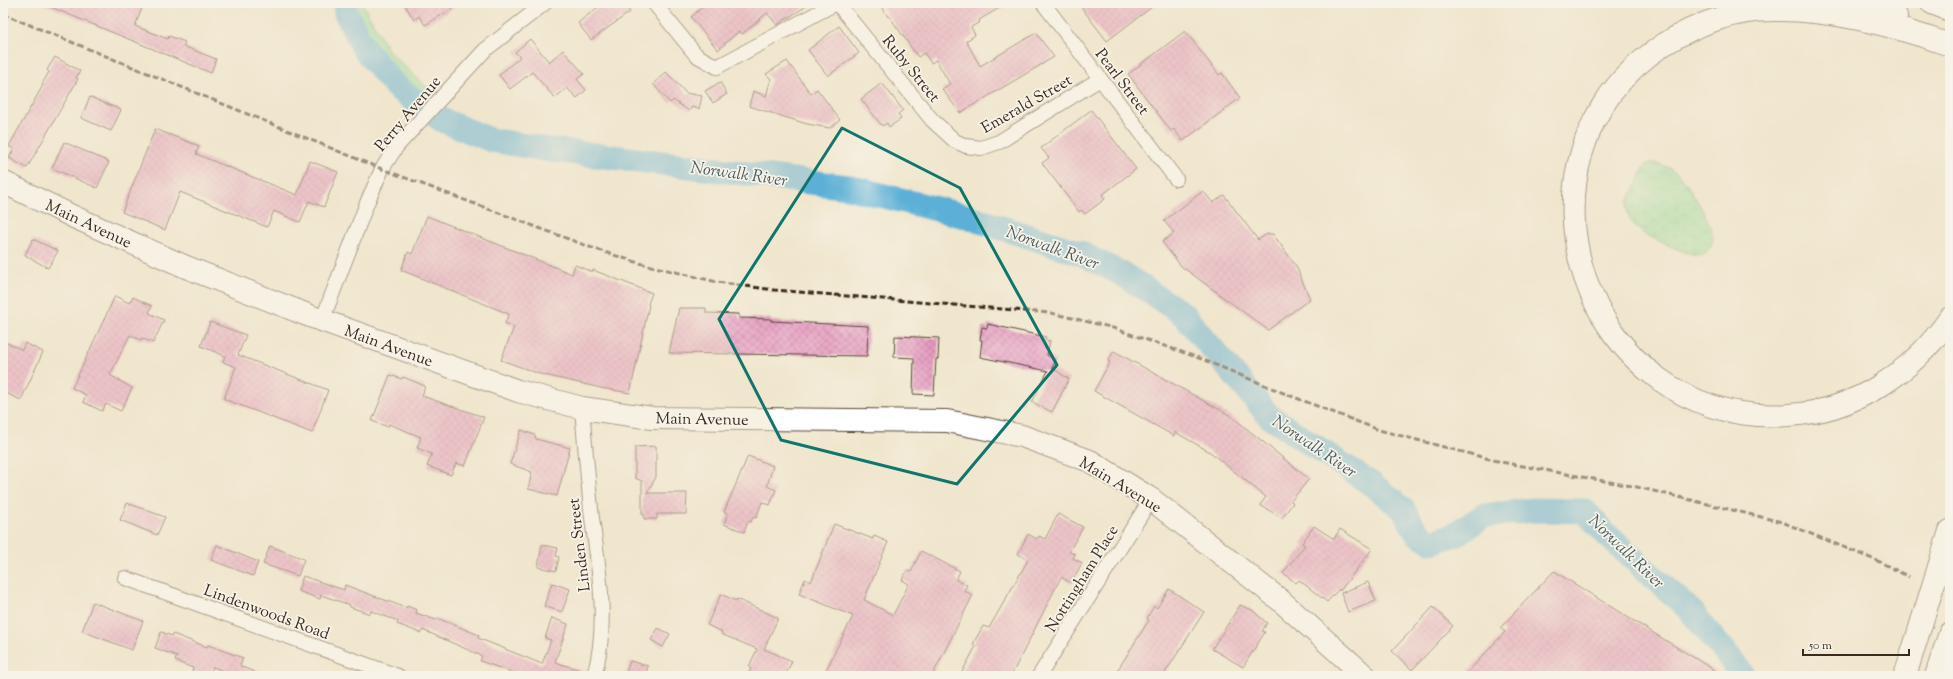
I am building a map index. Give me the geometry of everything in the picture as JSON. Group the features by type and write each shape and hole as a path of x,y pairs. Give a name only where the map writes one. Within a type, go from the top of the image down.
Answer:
{"main road":[{"path":"1860,3 1950,36"},
{"path":"1932,3 1950,10"},
{"path":"1950,45 1907,31 1878,24 1797,11 1774,10 1752,12 1707,22 1672,39 1656,50 1626,76 1601,110 1585,145 1576,182 1574,221 1581,266 1588,289 1610,329 1623,346 1652,374 1684,394 1721,408 1760,415 1780,416 1816,412 1842,405 1874,390 1898,374 1932,342 1950,318"},
{"name":"Main Avenue","path":"3,182 74,217 186,267 322,321 518,390 582,408 652,418 947,421 1022,436 1090,461 1150,499 1280,600 1365,676"},
{"path":"1905,676 1950,531"},
{"path":"1936,676 1950,633"}],"street":[{"name":"Perry Avenue","path":"322,321 367,203 382,169 408,133 486,50 545,3"},
{"path":"654,3 696,55 707,63 717,67 726,64 836,3"},
{"name":"Ruby Street","path":"836,3 932,120 955,141 966,146"},
{"name":"Pearl Street","path":"1043,3 1176,179"},
{"name":"Emerald Street","path":"966,146 981,148 998,142 1100,79"},
{"name":"Linden Street","path":"582,408 588,486 600,578 603,615 597,666 594,676"},
{"name":"Nottingham Place","path":"1039,676 1150,499"},
{"name":"Lindenwoods Road","path":"125,578 398,676"}],"highlighted area":[{"path":"842,128 960,188 1057,365 957,484 781,440 719,319"}],"green space":[{"path":"349,3 362,3 388,50 424,85 450,96 441,107 417,96 378,58 350,11"},
{"path":"1657,163 1670,168 1682,178 1704,213 1712,231 1713,240 1709,249 1704,254 1694,254 1675,248 1652,238 1632,223 1628,208 1631,194 1639,181 1646,164"}],"building":[{"path":"41,3 144,3 135,26 168,39 169,36 185,42 183,46 216,59 211,73"},
{"path":"404,3 462,3 425,25 419,16 414,20"},
{"path":"603,3 624,3 630,12 591,40 578,23"},
{"path":"707,3 811,3 777,25 767,13 742,34 739,31 718,50 691,17"},
{"path":"880,3 1008,3 979,20 980,22 971,27 975,35 966,41 980,66 1036,33 1054,57 960,113 942,89 950,84 936,60 931,63 924,53 918,57 889,16 888,17"},
{"path":"1078,3 1157,3 1107,41"},
{"path":"839,26 859,53 828,76 808,50"},
{"path":"1185,31 1219,75 1222,73 1240,98 1183,141 1174,129 1171,131 1128,74"},
{"path":"530,39 549,62 563,50 584,74 577,79 586,90 577,98 567,88 555,98 532,72 510,89 499,75 520,57 515,52"},
{"path":"55,57 80,71 76,78 78,79 27,168 9,158 14,149 9,146 43,85 42,84 49,72 47,70"},
{"path":"787,61 811,94 817,89 840,120 830,128 807,124 749,106 753,91 766,96 771,79 766,74"},
{"path":"666,72 686,93 702,96 699,109 692,107 689,111 673,100 670,103 653,84"},
{"path":"720,82 727,94 713,103 705,91"},
{"path":"882,83 903,110 898,114 901,119 889,127 887,123 882,126 861,99"},
{"path":"90,97 121,110 111,131 81,118"},
{"path":"1091,110 1136,169 1102,195 1105,199 1085,214 1082,210 1079,212 1042,163 1049,158 1041,148"},
{"path":"155,129 199,146 196,154 297,195 310,161 338,172 324,207 309,201 300,222 274,211 267,227 180,192 165,230 122,212"},
{"path":"64,142 109,162 97,188 52,168"},
{"path":"1203,191 1213,203 1224,195 1258,240 1267,234 1273,234 1296,266 1310,299 1268,330 1181,266 1162,242 1174,233 1164,221"},
{"path":"427,216 572,274 575,265 592,272 593,270 652,293 648,304 630,393 540,374 501,360 514,327 505,323 509,314 401,270 408,252 412,254"},
{"path":"33,239 58,251 48,268 25,255"},
{"path":"115,296 129,303 133,297 152,306 149,313 164,320 153,343 130,335 110,375 132,388 121,411 106,404 102,411 83,402 86,395 72,388"},
{"path":"679,308 706,308 706,313 739,314 739,318 868,326 867,356 669,353"},
{"path":"210,322 246,335 238,355 328,390 312,433 224,399 236,367 223,362 225,356 201,346"},
{"path":"988,324 1046,337 1045,340 1050,341 1047,355 1056,360 1052,368 1069,379 1052,412 1032,402 1048,371 980,357 982,327 987,328"},
{"path":"895,336 939,338 934,395 913,394 914,358 894,357"},
{"path":"3,341 22,350 25,343 43,352 21,400 3,392"},
{"path":"1114,351 1231,416 1309,479 1291,501 1293,503 1282,518 1260,505 1266,497 1210,452 1175,432 1174,436 1094,391 1110,362 1108,361"},
{"path":"390,375 402,379 403,377 425,386 422,396 484,417 465,466 456,463 451,475 427,466 432,454 417,448 421,437 389,424 388,427 372,421"},
{"path":"521,430 535,435 536,439 570,448 557,496 528,489 532,472 510,464"},
{"path":"656,446 656,477 647,493 687,493 686,514 657,514 657,519 644,519 644,514 642,514 642,481 635,478 635,447"},
{"path":"748,456 773,466 767,486 776,490 770,505 762,502 756,518 753,517 751,522 748,521 744,532 724,524 728,513 724,512"},
{"path":"127,503 165,517 157,535 120,520"},
{"path":"1058,514 1083,527 1069,552 1075,554 1073,558 1082,563 1071,583 1061,577 1011,676 960,676 976,646 973,644 983,626 989,628 1028,560 1018,554 1028,534 1037,539 1039,536 1045,539"},
{"path":"834,524 873,539 874,536 888,542 864,600 893,615 909,584 902,580 907,570 911,572 921,551 960,571 956,580 967,585 964,591 973,595 932,676 823,676 853,616 799,594 805,579 811,582"},
{"path":"1314,526 1334,539 1340,529 1372,549 1340,591 1339,589 1327,602 1299,580 1296,583 1283,573 1305,545 1302,543"},
{"path":"217,545 258,562 253,576 211,560"},
{"path":"542,545 558,548 556,556 559,557 556,571 538,567"},
{"path":"270,546 304,559 298,576 263,564"},
{"path":"1554,571 1724,676 1464,676 1505,632 1500,628"},
{"path":"303,576 344,590 345,585 406,608 407,606 417,610 416,613 436,620 437,618 479,635 478,638 542,664 551,640 545,638 552,618 568,624 555,662 586,672 586,676 523,676 480,661 482,656 423,630 421,633 397,624 398,621 371,611 370,614 321,595 320,599 298,591"},
{"path":"1368,582 1376,601 1348,612 1341,593"},
{"path":"552,583 570,589 562,612 544,606"},
{"path":"1169,589 1204,612 1163,676 1125,676 1117,671 1149,620 1147,618 1154,606 1157,608"},
{"path":"721,594 736,601 737,599 778,618 764,649 792,661 785,676 748,676 751,668 749,667 757,649 721,634 722,632 707,625"},
{"path":"93,602 143,621 132,650 82,631"},
{"path":"1240,605 1252,610 1267,623 1262,631 1265,632 1243,667 1212,649"},
{"path":"1433,607 1453,626 1412,670 1392,651"},
{"path":"658,628 670,634 663,647 651,640"},
{"path":"161,632 172,636 173,634 207,647 208,645 243,658 240,666 264,676 236,676 213,667 209,676 192,672 193,668 175,661 177,656 155,648"},
{"path":"630,661 648,666 645,676 625,676"}],"waterway":[{"name":"Norwalk River","path":"345,3 346,13 364,49 396,87 442,120 491,140 544,149 848,187 965,216 1080,253 1124,275 1183,314 1269,416 1373,485 1404,510 1417,533 1432,542 1456,534 1483,516 1533,510 1585,511 1609,537 1690,610 1744,676"}],"railway":[{"path":"3,14 382,169 595,249 639,263 717,282 774,290 1051,313 1110,327 1199,358 1379,430 1501,462 1637,487 1782,522 1880,562 1909,577"}]}
